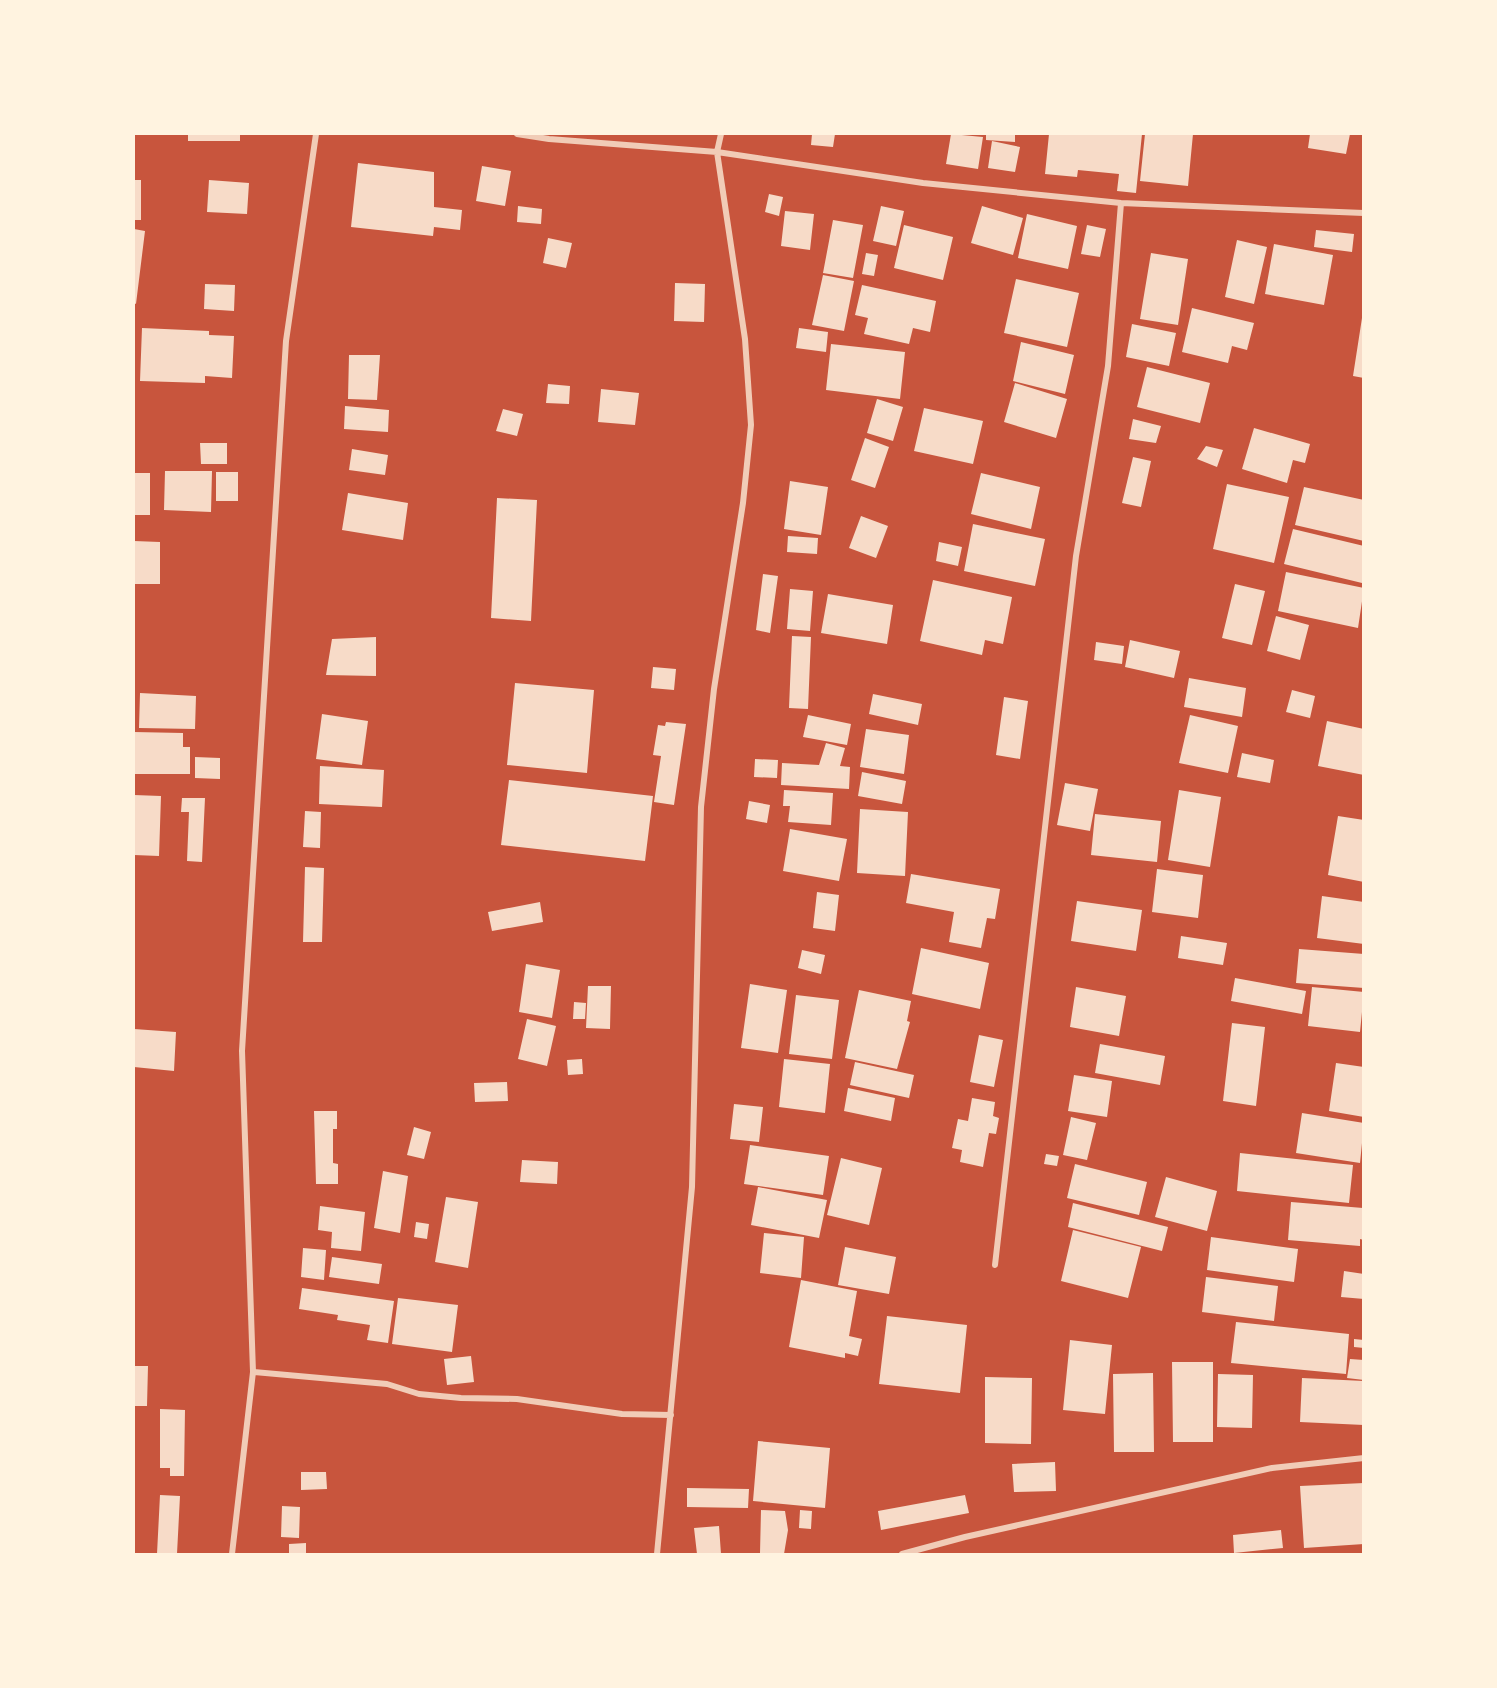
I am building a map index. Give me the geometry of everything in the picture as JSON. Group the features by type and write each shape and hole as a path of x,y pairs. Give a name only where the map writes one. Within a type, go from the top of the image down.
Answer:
{"street":[{"path":"232,1554 253,1372 242,1052 286,341 316,134"},
{"path":"518,134 549,139 717,152 923,183 1121,203 1364,213"},
{"path":"657,1554 692,1186 701,807 714,689 743,503 751,425 745,339 717,152 721,134"},
{"path":"995,1265 1076,556 1108,366 1121,203"},
{"path":"253,1372 387,1384 419,1394 461,1398 517,1399 622,1414 671,1415"},
{"path":"902,1554 965,1537 1272,1468 1364,1458"}],"building":[{"path":"188,134 240,134 240,141 188,141"},
{"path":"812,134 835,134 833,147 811,145"},
{"path":"951,134 983,137 978,169 946,164"},
{"path":"986,134 1015,134 1015,142 986,140"},
{"path":"1049,134 1142,134 1136,193 1117,191 1119,174 1078,170 1077,177 1045,174"},
{"path":"1145,134 1193,134 1188,186 1140,181"},
{"path":"1310,134 1350,134 1346,154 1308,148"},
{"path":"992,141 1020,147 1015,172 988,168"},
{"path":"358,163 434,172 434,207 462,210 460,230 434,227 433,236 351,227"},
{"path":"482,166 511,171 505,206 476,201"},
{"path":"134,180 141,180 141,220 134,220"},
{"path":"209,180 249,183 247,214 207,212"},
{"path":"769,194 783,197 779,216 765,212"},
{"path":"518,206 542,209 541,224 517,222"},
{"path":"881,206 904,211 896,246 873,241"},
{"path":"982,206 1023,218 1013,255 971,243"},
{"path":"785,211 814,214 810,250 781,246"},
{"path":"1027,214 1077,226 1068,269 1018,258"},
{"path":"833,220 863,225 853,278 823,273"},
{"path":"904,225 953,237 943,280 894,268"},
{"path":"1087,225 1106,229 1100,257 1081,254"},
{"path":"134,229 145,231 136,304 134,303"},
{"path":"1316,230 1354,234 1352,252 1314,247"},
{"path":"548,238 572,243 566,268 543,263"},
{"path":"1237,240 1267,247 1254,304 1225,297"},
{"path":"1274,244 1333,255 1324,305 1265,294"},
{"path":"866,253 878,255 874,276 862,274"},
{"path":"1151,253 1188,259 1178,325 1140,319"},
{"path":"823,275 854,281 844,331 812,325"},
{"path":"1016,279 1079,293 1067,347 1004,333"},
{"path":"675,283 705,284 704,322 674,321"},
{"path":"205,284 235,285 234,311 204,309"},
{"path":"862,285 936,301 930,332 913,328 909,344 864,334 868,318 855,315"},
{"path":"1192,308 1254,323 1247,350 1232,346 1228,363 1182,352"},
{"path":"1362,318 1364,318 1364,378 1353,376"},
{"path":"1132,324 1176,333 1169,366 1126,357"},
{"path":"142,328 209,331 209,335 234,336 232,378 205,376 205,383 140,381"},
{"path":"799,328 828,332 826,352 796,348"},
{"path":"1021,342 1074,355 1065,394 1013,381"},
{"path":"831,344 905,352 900,399 826,390"},
{"path":"349,355 380,355 377,400 348,399"},
{"path":"1147,367 1210,383 1200,423 1137,407"},
{"path":"1015,383 1067,399 1056,438 1004,422"},
{"path":"548,384 570,386 569,404 546,403"},
{"path":"601,389 639,393 635,425 598,422"},
{"path":"877,399 903,407 893,441 867,433"},
{"path":"345,406 389,410 388,432 344,429"},
{"path":"924,408 983,421 973,464 914,451"},
{"path":"503,409 523,414 517,436 496,431"},
{"path":"1133,419 1161,426 1156,443 1129,439"},
{"path":"1254,428 1310,444 1305,463 1293,460 1287,483 1242,469"},
{"path":"865,438 889,447 875,488 851,480"},
{"path":"200,443 227,443 227,464 201,464"},
{"path":"1206,446 1223,450 1217,467 1197,459"},
{"path":"352,449 388,455 385,475 349,470"},
{"path":"1133,457 1151,461 1141,507 1122,503"},
{"path":"165,471 212,471 211,512 164,510"},
{"path":"216,472 238,472 238,501 216,501"},
{"path":"134,473 150,473 150,515 134,515"},
{"path":"981,473 1040,487 1031,529 971,514"},
{"path":"790,481 828,487 821,535 784,529"},
{"path":"1227,484 1289,497 1274,563 1213,549"},
{"path":"1304,487 1364,500 1364,541 1295,525"},
{"path":"348,493 408,503 403,540 342,530"},
{"path":"497,498 537,500 531,621 491,618"},
{"path":"861,516 888,526 876,558 849,548"},
{"path":"973,524 1045,539 1035,586 964,571"},
{"path":"1293,529 1364,546 1362,583 1284,564"},
{"path":"788,536 818,538 817,554 787,552"},
{"path":"134,541 160,542 160,584 134,584"},
{"path":"939,542 962,547 958,566 936,561"},
{"path":"1286,572 1364,588 1358,628 1278,611"},
{"path":"763,574 778,576 770,633 756,630"},
{"path":"933,580 1012,597 1003,644 985,640 982,655 920,641"},
{"path":"1235,584 1265,591 1252,645 1222,638"},
{"path":"790,589 813,591 810,631 787,629"},
{"path":"828,594 893,605 887,644 821,633"},
{"path":"1276,616 1309,625 1300,660 1267,651"},
{"path":"792,636 811,637 808,709 789,708"},
{"path":"376,637 376,676 326,675 332,639"},
{"path":"1130,640 1180,651 1174,678 1125,667"},
{"path":"1096,642 1124,646 1122,664 1094,660"},
{"path":"653,667 676,669 674,690 651,688"},
{"path":"1189,678 1246,688 1242,717 1184,707"},
{"path":"515,683 594,690 587,773 507,765"},
{"path":"1292,690 1315,696 1310,718 1286,712"},
{"path":"140,693 196,696 195,729 139,728"},
{"path":"873,694 922,704 918,725 869,714"},
{"path":"1004,697 1028,701 1020,759 996,755"},
{"path":"322,714 368,721 362,765 316,759"},
{"path":"808,715 851,724 847,745 803,737"},
{"path":"1190,715 1238,726 1228,773 1179,763"},
{"path":"1327,721 1364,729 1364,775 1318,766"},
{"path":"666,722 686,724 674,805 654,802 661,756 653,755 658,725 665,726"},
{"path":"866,729 909,735 904,774 860,767"},
{"path":"134,732 183,733 183,747 190,747 190,774 134,774"},
{"path":"826,743 845,748 840,766 850,767 849,789 781,785 782,763 819,765"},
{"path":"1242,753 1274,760 1270,783 1237,777"},
{"path":"195,757 220,758 220,779 195,778"},
{"path":"755,759 778,760 777,778 754,777"},
{"path":"320,766 384,770 382,807 319,804"},
{"path":"862,772 906,781 902,804 858,796"},
{"path":"509,780 653,796 645,861 501,845"},
{"path":"1065,783 1098,789 1090,831 1057,825"},
{"path":"784,790 833,793 831,825 788,822 790,806 783,806"},
{"path":"1179,790 1221,797 1210,867 1168,860"},
{"path":"134,795 161,796 159,856 134,855"},
{"path":"182,798 205,798 202,862 187,861 189,812 181,812"},
{"path":"749,801 770,805 767,823 746,819"},
{"path":"860,809 908,812 905,876 857,873"},
{"path":"305,811 321,812 320,848 303,847"},
{"path":"1095,814 1161,821 1157,862 1091,855"},
{"path":"1338,816 1364,820 1364,882 1328,875"},
{"path":"790,829 847,839 839,881 783,871"},
{"path":"305,867 324,868 322,942 303,942"},
{"path":"1157,869 1203,875 1198,918 1152,912"},
{"path":"911,874 1000,889 995,919 987,918 981,948 949,942 954,912 906,903"},
{"path":"817,892 839,895 835,931 813,928"},
{"path":"1322,896 1364,902 1364,944 1317,938"},
{"path":"1077,901 1142,910 1136,951 1071,941"},
{"path":"540,902 543,922 492,931 488,912"},
{"path":"1181,936 1227,943 1223,965 1178,958"},
{"path":"921,948 989,963 980,1009 912,994"},
{"path":"1299,949 1364,954 1364,988 1296,983"},
{"path":"802,950 825,955 821,974 798,968"},
{"path":"526,964 560,970 552,1018 519,1012"},
{"path":"1235,978 1306,991 1302,1014 1231,1001"},
{"path":"750,984 787,990 778,1053 741,1048"},
{"path":"588,986 611,986 610,1029 586,1028"},
{"path":"1076,987 1126,996 1119,1036 1070,1027"},
{"path":"1312,987 1364,992 1360,1032 1308,1026"},
{"path":"859,990 911,1001 907,1021 910,1022 897,1069 845,1058"},
{"path":"796,995 839,1000 832,1059 789,1054"},
{"path":"574,1002 586,1003 585,1019 573,1019"},
{"path":"527,1019 556,1026 547,1066 518,1059"},
{"path":"1232,1023 1265,1027 1256,1106 1223,1101"},
{"path":"134,1029 176,1032 174,1071 134,1067"},
{"path":"979,1035 1003,1040 994,1087 970,1082"},
{"path":"1100,1044 1165,1056 1160,1085 1095,1073"},
{"path":"582,1059 583,1074 568,1075 567,1060"},
{"path":"784,1059 830,1064 825,1113 779,1107"},
{"path":"855,1062 914,1075 909,1098 850,1085"},
{"path":"1336,1063 1364,1067 1364,1117 1329,1111"},
{"path":"1074,1075 1112,1081 1107,1117 1068,1111"},
{"path":"507,1082 508,1101 475,1102 474,1083"},
{"path":"848,1088 895,1098 891,1121 844,1111"},
{"path":"972,1098 995,1102 993,1116 999,1118 996,1134 989,1133 983,1167 960,1162 962,1150 952,1148 958,1119 968,1121"},
{"path":"734,1104 763,1107 759,1142 730,1139"},
{"path":"314,1111 337,1111 337,1129 333,1129 333,1163 338,1164 338,1184 316,1184"},
{"path":"1302,1113 1364,1123 1360,1163 1296,1153"},
{"path":"1071,1117 1096,1123 1087,1160 1063,1155"},
{"path":"414,1127 431,1132 424,1159 407,1155"},
{"path":"750,1145 829,1156 823,1195 744,1184"},
{"path":"1240,1153 1353,1165 1349,1203 1237,1191"},
{"path":"1046,1154 1059,1156 1057,1166 1044,1164"},
{"path":"841,1158 882,1168 869,1225 827,1215"},
{"path":"522,1160 558,1162 557,1184 520,1182"},
{"path":"1075,1164 1147,1182 1139,1215 1067,1198"},
{"path":"383,1171 408,1176 400,1233 374,1228"},
{"path":"1166,1177 1217,1191 1207,1231 1155,1217"},
{"path":"758,1187 827,1200 819,1238 751,1225"},
{"path":"446,1197 478,1202 468,1268 435,1262"},
{"path":"1291,1202 1363,1208 1364,1240 1360,1239 1360,1246 1288,1240"},
{"path":"1073,1203 1168,1227 1162,1251 1068,1227"},
{"path":"320,1206 365,1212 361,1251 331,1248 332,1232 318,1230"},
{"path":"416,1222 429,1224 427,1239 414,1237"},
{"path":"1073,1230 1141,1247 1128,1298 1061,1281"},
{"path":"764,1233 804,1237 801,1278 760,1273"},
{"path":"1211,1237 1298,1249 1294,1282 1207,1270"},
{"path":"845,1247 896,1257 889,1294 838,1285"},
{"path":"303,1248 326,1250 324,1280 301,1277"},
{"path":"332,1257 382,1264 379,1284 329,1277"},
{"path":"1344,1271 1364,1274 1364,1299 1341,1297"},
{"path":"1206,1277 1278,1286 1274,1321 1202,1312"},
{"path":"801,1280 857,1291 849,1336 862,1339 858,1356 845,1353 845,1358 789,1347"},
{"path":"302,1288 394,1301 388,1343 367,1340 370,1325 337,1320 338,1315 299,1309"},
{"path":"398,1298 458,1305 452,1352 392,1344"},
{"path":"887,1316 967,1325 960,1393 879,1384"},
{"path":"1236,1322 1349,1334 1346,1374 1231,1363"},
{"path":"1354,1339 1364,1340 1364,1348 1354,1347"},
{"path":"1070,1340 1112,1345 1105,1414 1063,1410"},
{"path":"471,1356 474,1382 447,1385 444,1359"},
{"path":"1350,1359 1364,1360 1364,1380 1347,1378"},
{"path":"1172,1362 1213,1362 1213,1442 1173,1442"},
{"path":"134,1366 148,1366 147,1406 134,1406"},
{"path":"1153,1373 1154,1452 1114,1452 1113,1374"},
{"path":"1218,1374 1253,1375 1252,1428 1217,1427"},
{"path":"985,1377 1032,1378 1031,1444 985,1443"},
{"path":"1302,1378 1364,1381 1364,1425 1300,1422"},
{"path":"160,1409 185,1410 184,1476 170,1476 170,1468 160,1468"},
{"path":"758,1441 830,1448 825,1508 753,1501"},
{"path":"1055,1462 1056,1491 1014,1492 1012,1464"},
{"path":"301,1472 326,1472 327,1489 301,1490"},
{"path":"1364,1483 1364,1544 1304,1548 1300,1486"},
{"path":"687,1488 749,1489 748,1508 687,1507"},
{"path":"160,1495 180,1496 177,1554 157,1554"},
{"path":"965,1495 969,1513 881,1530 878,1511"},
{"path":"282,1506 300,1507 299,1538 281,1537"},
{"path":"761,1510 785,1511 788,1530 784,1554 760,1553"},
{"path":"800,1510 812,1511 811,1529 799,1528"},
{"path":"719,1526 721,1554 697,1554 694,1528"},
{"path":"1281,1530 1283,1548 1234,1553 1233,1535"},
{"path":"306,1543 306,1554 289,1554 289,1544"}]}
